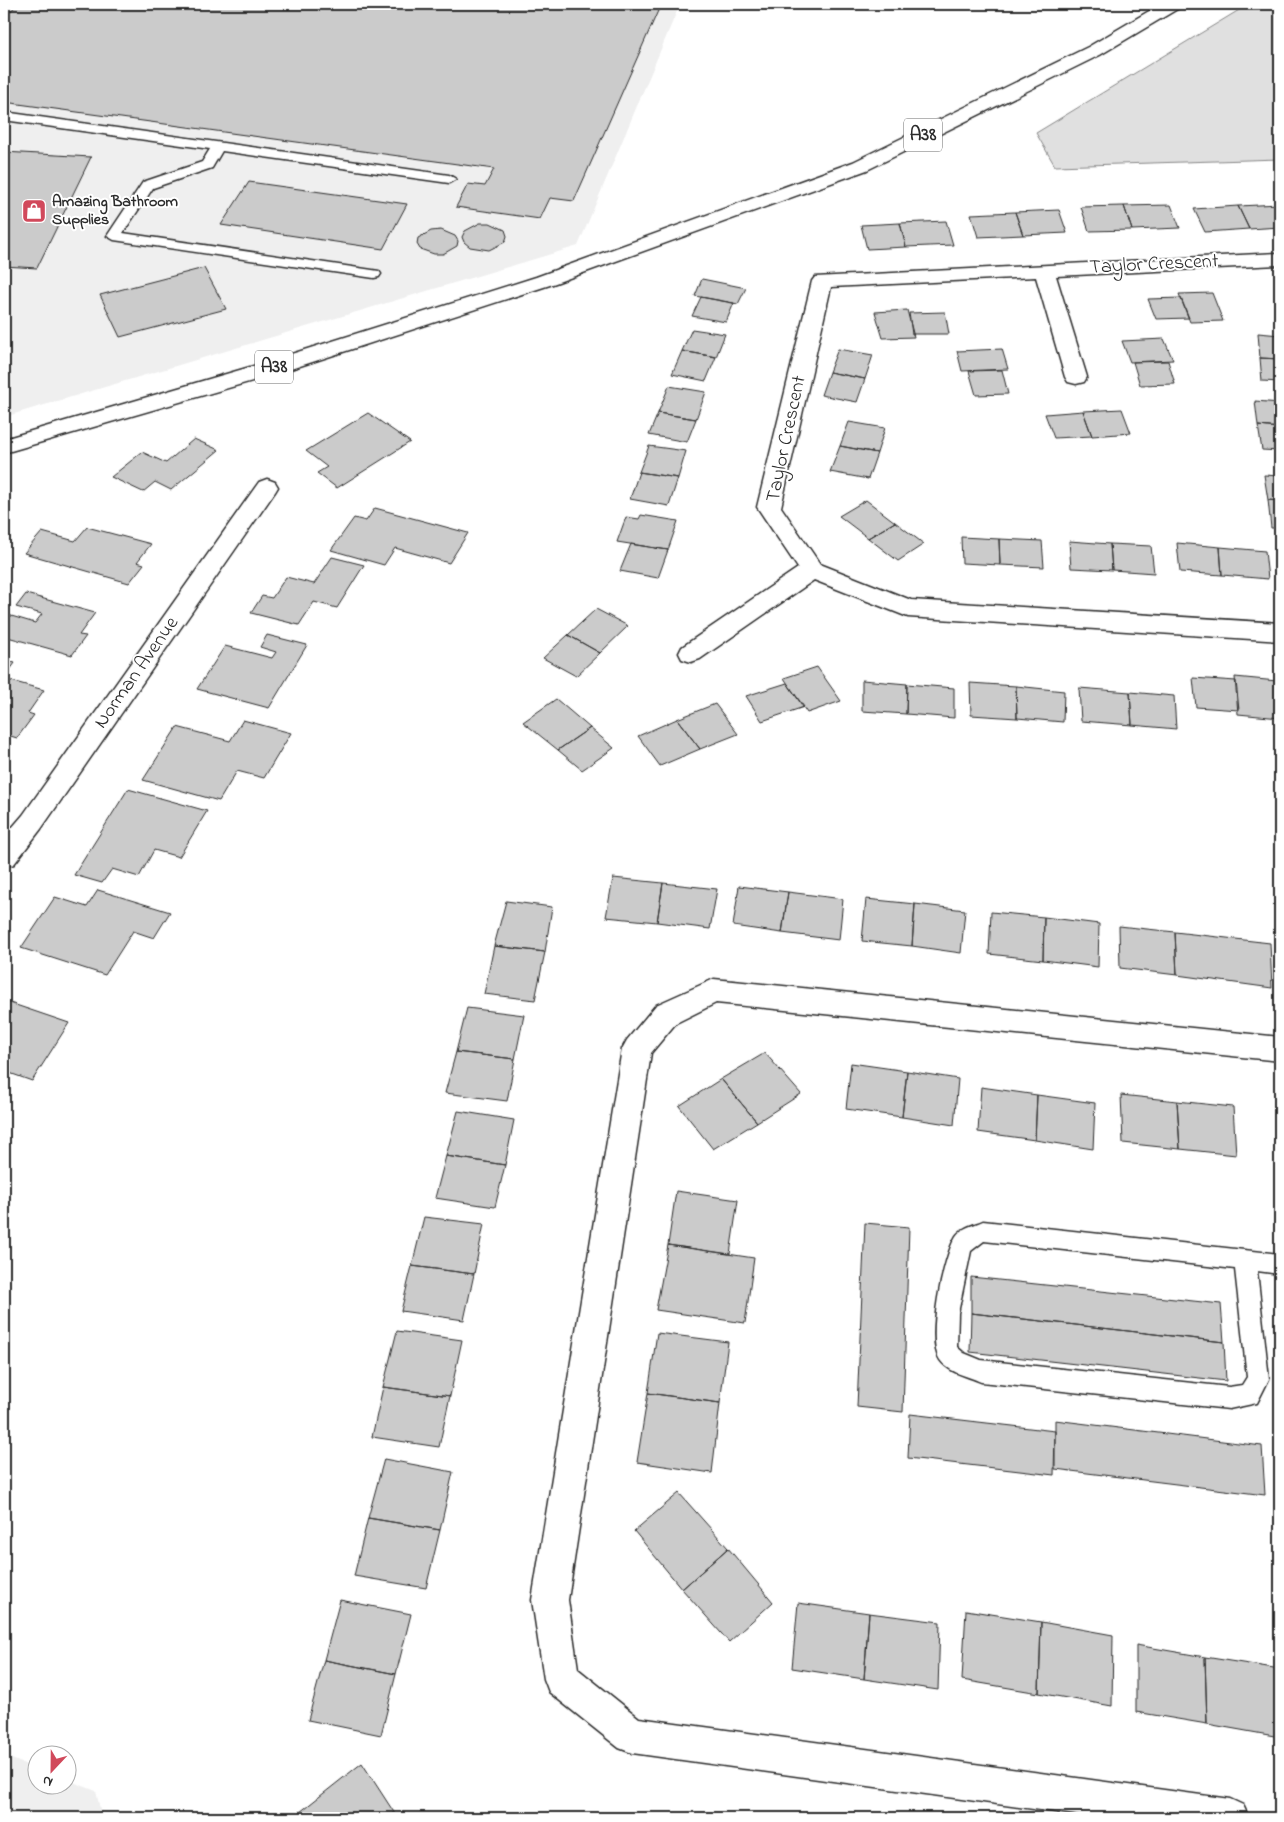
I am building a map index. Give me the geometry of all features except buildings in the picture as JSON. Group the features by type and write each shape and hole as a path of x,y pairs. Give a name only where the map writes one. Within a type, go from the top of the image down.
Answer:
{"main road":[{"name":"A38","path":"4,446 258,372 543,281 860,166 1094,51 1173,4"},
{"name":"Taylor Crescent","path":"812,570 769,507 822,281 1280,259"},
{"path":"1044,270 1076,377"},
{"name":"Norman Avenue","path":"4,856 32,822 267,487"},
{"path":"691,654 812,570 908,608 1280,632"},
{"path":"1230,1818 632,1735 562,1679 550,1600 637,1050 666,1014 714,991 1280,1049"}],"lane":[{"path":"4,116 449,179"},
{"path":"218,146 207,165 148,185 114,236 374,274"},
{"path":"1245,1260 1258,1379 1249,1395 1229,1398 982,1370 956,1361 946,1349 946,1329 955,1267 964,1242 983,1231 1245,1260 1280,1264"}],"shaded area":[{"path":"4,4 680,4 578,246 4,417"},
{"path":"1249,4 1280,4 1280,159 1055,166 1036,133"},
{"path":"4,1756 28,1765 28,1794 78,1794 78,1784 96,1791 102,1818 4,1818"}],"place":[{"name":"Amazing Bathroom Supplies","path":"34,211"}]}
